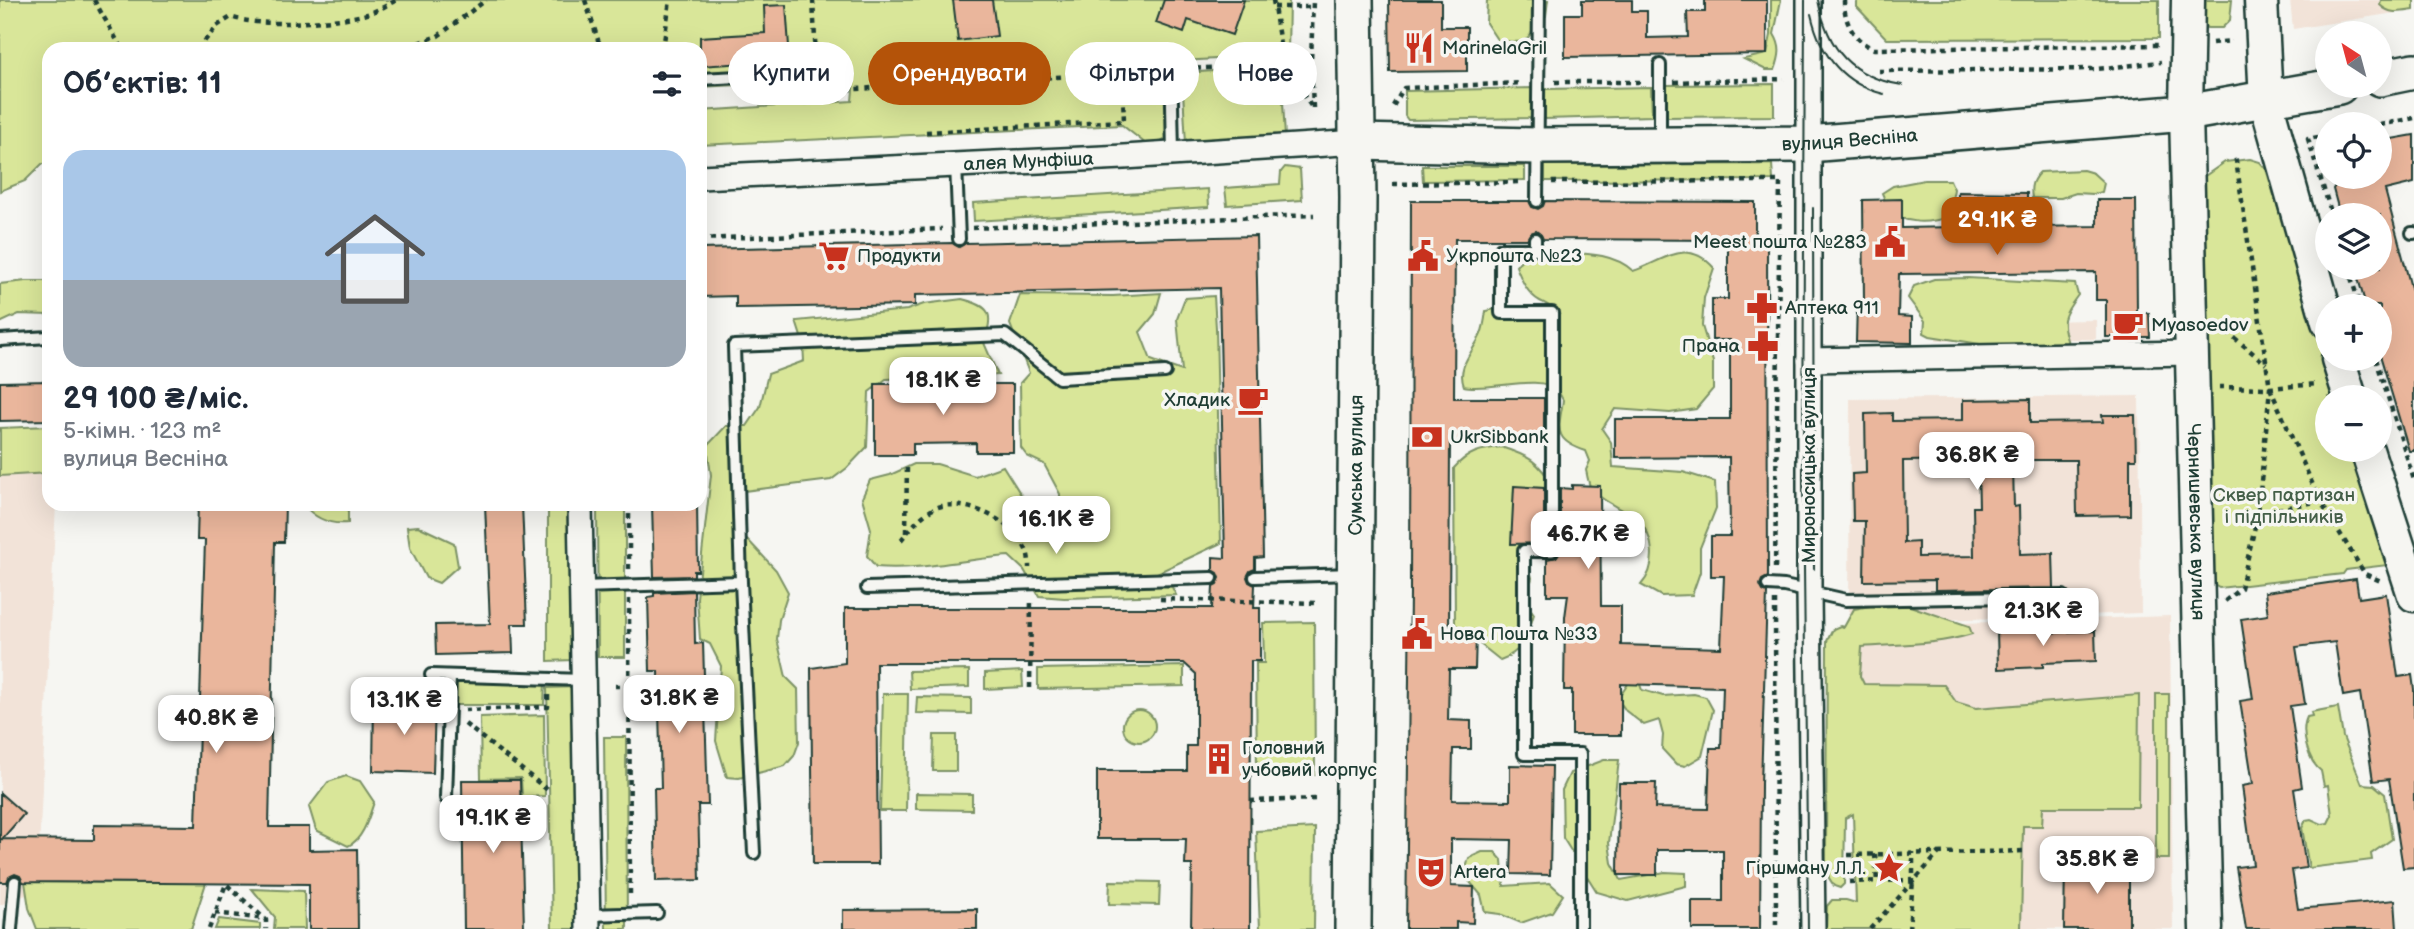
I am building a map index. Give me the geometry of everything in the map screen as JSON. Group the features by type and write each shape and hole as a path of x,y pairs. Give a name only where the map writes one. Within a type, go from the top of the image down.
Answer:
{"main road":[{"name":"Сумська вулиця","path":"1353,929 1358,142 1355,0"},
{"path":"2392,76 2414,71"},
{"name":"вулиця Весніна","path":"1358,142 1538,146 1808,144 2186,113 2315,91"}],"street":[{"name":"Мироносицька вулиця","path":"1809,0 1809,592 1813,929"},
{"name":"Чернишевська вулиця","path":"2188,0 2186,113 2206,929"},
{"path":"2261,0 2266,101 2320,294"},
{"name":"алея Мунфіша","path":"707,177 1174,154 1358,142"},
{"path":"1809,360 2192,353"},
{"path":"2372,462 2397,520 2400,589"},
{"path":"580,511 588,922"}],"lane":[{"path":"1537,201 1539,0"},
{"path":"1660,65 1660,145"},
{"path":"707,79 728,78"},
{"path":"1172,105 1174,154"},
{"path":"956,164 958,234"},
{"path":"1535,239 1535,249 1501,249 1501,313 1552,313 1552,551 1524,551 1524,754 1580,754 1580,929"},
{"path":"754,853 741,582 734,346 1006,335 1059,378 1165,372"},
{"path":"0,340 42,337"},
{"path":"1255,577 1355,574"},
{"path":"867,588 1212,578"},
{"path":"581,587 741,582"},
{"path":"1771,585 1864,601 2063,596"},
{"path":"430,675 583,680"},
{"path":"446,798 450,676"},
{"path":"10,929 15,882"},
{"path":"588,922 630,914 656,913"}],"path":[{"path":"94,0 118,42"},
{"path":"204,42 217,26 232,17 245,21 328,21 369,14 397,0"},
{"path":"420,42 438,36 486,0"},
{"path":"585,0 599,42"},
{"path":"664,42 670,0"},
{"path":"813,0 815,42"},
{"path":"1273,0 1280,42"},
{"path":"1312,42 1313,0"},
{"path":"1844,0 1848,25 1856,37 1874,48 2170,45"},
{"path":"1274,7 1313,7"},
{"path":"2211,43 2232,41"},
{"path":"1879,71 2096,69 2163,61"},
{"path":"854,89 1065,76"},
{"path":"1393,106 1404,88 1538,82 1784,79"},
{"path":"926,132 1124,121 1123,105"},
{"path":"2392,123 2414,118"},
{"path":"2315,138 2308,139 2315,161"},
{"path":"2235,154 2270,388 2320,501 2365,574 2400,589"},
{"path":"1393,184 1780,181 1771,585 1776,929"},
{"path":"707,239 958,234 1314,215"},
{"path":"2216,322 2266,365"},
{"path":"2380,371 2414,480"},
{"path":"2207,386 2270,388 2344,379"},
{"path":"2216,608 2241,588 2259,513 2270,388"},
{"path":"906,534 907,464"},
{"path":"2259,513 2320,501 2397,520"},
{"path":"629,511 630,914"},
{"path":"1160,599 1317,603"},
{"path":"615,686 630,687"},
{"path":"449,710 548,707 547,688"},
{"path":"449,710 550,792"},
{"path":"1250,801 1319,799"},
{"path":"1848,855 2026,851"},
{"path":"1909,929 1913,852"},
{"path":"1870,929 1940,852"},
{"path":"1875,853 1877,882"},
{"path":"1849,882 1913,880"},
{"path":"209,929 226,884 266,919 266,929"},
{"path":"215,913 266,919"}],"shaded area":[{"path":"2290,0 2414,0 2414,10 2344,21 2315,21 2315,26 2293,29"},
{"path":"2096,320 2096,339 1936,341 1936,323"},
{"path":"2139,396 2141,613 1849,623 1850,399"},
{"path":"0,442 42,443 42,511 56,511 37,891 0,905"},
{"path":"2170,616 2173,929 1855,929 1848,627"}],"green space":[{"path":"0,0 1289,0 1288,42 1213,42 1213,59 1199,60 1199,42 1065,42 1065,105 1167,105 1169,137 1159,143 1146,144 1122,125 707,145 707,111 791,105 854,105 854,42 728,42 728,86 707,87 707,42 42,42 42,164 25,181 0,191"},
{"path":"1487,0 1548,0 1546,16 1524,42 1498,41 1486,23"},
{"path":"1771,0 1781,0 1774,34 1779,52 1775,70 1766,70 1744,59 1767,54 1771,35"},
{"path":"1857,0 2159,0 2159,38 1887,39 1857,7"},
{"path":"2198,0 2232,0 2230,20 2222,28 2207,28 2202,23"},
{"path":"2381,0 2414,0 2414,10 2392,12 2380,5"},
{"path":"1213,71 1213,105 1283,105 1285,137 1186,144 1184,105 1199,105 1199,72"},
{"path":"1774,84 1774,116 1667,117 1666,85"},
{"path":"1651,87 1652,116 1545,119 1545,89"},
{"path":"1532,88 1533,118 1408,120 1405,116 1405,91"},
{"name":"Сквер партизан і підпільників","path":"2250,159 2260,162 2266,169 2315,328 2315,371 2328,371 2333,385 2315,385 2315,462 2358,462 2388,565 2346,570 2343,574 2219,588 2209,582 2206,284 2202,280 2202,178 2225,162"},
{"path":"1772,164 1773,180 1545,181 1545,165"},
{"path":"1422,166 1525,166 1525,180 1423,181"},
{"path":"1285,167 1300,169 1302,200 1227,205 1225,188 1280,184 1281,172"},
{"path":"2083,170 2093,173 2104,183 2102,192 2076,193 2061,198 2032,198 2032,184 2040,172"},
{"path":"1924,180 1950,180 1954,189 1949,217 1917,222 1902,218 1889,209 1882,193 1893,186"},
{"path":"1208,189 1209,207 974,221 973,203"},
{"path":"1552,252 1605,257 1633,271 1674,254 1684,253 1704,259 1714,268 1704,298 1702,326 1713,362 1713,389 1696,409 1670,413 1615,409 1602,429 1611,442 1613,467 1683,472 1715,482 1716,508 1700,548 1700,572 1692,595 1661,596 1641,585 1651,562 1648,536 1638,521 1600,497 1590,486 1586,470 1590,461 1586,451 1568,442 1560,432 1563,400 1557,390 1539,383 1464,386 1464,365 1481,334 1486,311 1505,309 1541,316 1559,314 1531,294 1516,266 1526,254"},
{"path":"1968,278 2075,284 2078,295 2064,319 2069,346 2024,351 1924,333 1925,321 1908,298 1914,286 1934,279"},
{"path":"42,281 42,315 19,314 0,323 0,284"},
{"path":"1161,293 1155,314 1140,332 1151,360 1182,371 1177,319 1185,298 1214,296 1216,328 1221,543 1157,573 1144,575 1147,584 1172,587 1176,595 1064,598 1039,596 1024,570 1009,556 925,566 876,567 867,556 871,529 862,498 870,480 890,475 914,464 937,464 975,476 1003,466 1028,506 1036,528 1051,535 1060,512 1060,494 1044,464 1027,456 1021,448 1020,383 1029,373 1010,324 1020,295 1113,296"},
{"path":"962,299 985,309 989,325 984,343 998,375 886,379 869,392 867,447 847,468 831,480 744,491 746,538 776,570 788,592 779,620 777,639 786,677 798,689 799,742 794,756 785,766 739,778 727,777 716,741 721,666 710,644 700,639 697,598 711,475 707,446 726,426 747,426 760,407 768,374 804,361 803,343 796,321 907,310 924,304"},
{"path":"42,426 42,473 0,476 0,428"},
{"path":"1501,447 1538,465 1552,487 1518,522 1519,544 1527,557 1532,578 1526,602 1534,614 1519,648 1500,660 1455,624 1454,468 1475,452"},
{"path":"309,511 348,511 348,523 323,520"},
{"path":"548,511 570,511 572,660 548,661"},
{"path":"597,511 625,511 625,657 598,657"},
{"path":"418,526 454,543 458,566 439,583 426,578 410,548 407,527"},
{"path":"1875,605 1910,606 1969,626 1972,634 1931,642 1862,647 1860,676 1864,684 1944,685 1956,702 1976,708 2139,695 2138,807 2043,807 2042,826 2023,826 2021,929 1826,929 1827,906 1832,900 1856,903 1853,814 1845,818 1844,884 1840,888 1834,886 1829,878 1826,863 1827,641 1833,629 1844,627 1854,609"},
{"path":"1314,622 1315,775 1257,776 1256,663 1264,663 1263,623"},
{"path":"1184,666 1184,686 1038,689 1038,669"},
{"path":"969,670 969,687 910,689 909,671"},
{"path":"1022,671 1023,687 985,689 985,673"},
{"path":"1630,681 1639,682 1642,690 1663,696 1694,694 1706,697 1713,710 1702,756 1685,766 1676,764 1662,749 1663,735 1659,720 1644,725 1626,711 1618,699"},
{"path":"455,682 545,682 544,705 456,705"},
{"path":"575,687 580,929 552,929 547,688"},
{"path":"883,694 908,694 906,811 880,811"},
{"path":"2156,694 2169,694 2169,859 2156,859"},
{"path":"917,697 971,698 971,714 916,713"},
{"path":"2338,707 2343,737 2362,784 2374,785 2385,794 2392,839 2371,854 2372,860 2309,868 2302,828 2306,820 2311,819 2322,824 2328,823 2332,815 2328,785 2324,786 2321,771 2306,746 2305,723 2307,717 2312,716 2311,712"},
{"path":"1139,710 1150,715 1155,726 1150,737 1139,742 1128,737 1123,726 1128,715"},
{"path":"544,715 545,796 522,797 521,778 481,779 480,717"},
{"path":"934,735 956,735 956,771 933,771"},
{"path":"604,737 626,737 627,929 606,929"},
{"path":"1604,760 1619,760 1609,843 1612,863 1621,880 1665,872 1686,873 1686,886 1628,901 1597,892 1563,838 1562,790 1570,773"},
{"path":"346,776 360,781 374,802 362,833 348,846 316,830 309,807 328,782"},
{"path":"916,793 972,794 972,810 916,809"},
{"path":"1315,828 1314,929 1260,929 1256,831"},
{"path":"1482,852 1495,852 1502,860 1504,886 1550,883 1563,895 1552,912 1521,923 1500,914 1485,912 1481,895 1464,875 1469,858"},
{"path":"1110,881 1160,882 1159,905 1109,904"},
{"path":"25,882 206,883 191,929 37,929 29,908"},
{"path":"252,889 304,891 305,929 274,929 275,917"},
{"path":"219,919 260,924 260,929 215,929"}],"building":[{"path":"953,0 992,0 997,36 958,41"},
{"path":"1164,0 1244,0 1232,35 1188,20 1184,33 1156,23"},
{"path":"1389,0 1441,0 1441,27 1467,27 1467,71 1390,72"},
{"path":"1582,0 1632,0 1632,11 1647,11 1647,38 1688,37 1687,12 1705,12 1705,0 1767,0 1767,54 1565,57 1565,14 1582,14"},
{"path":"786,5 789,42 728,42 728,64 707,66 707,42 700,42 700,37 765,33 764,6"},
{"path":"2414,135 2414,183 2392,188 2392,139"},
{"path":"2333,189 2389,189 2385,190 2388,203 2337,203"},
{"path":"1958,192 2027,193 2027,227 2097,226 2097,200 2136,200 2137,313 2149,313 2150,337 2106,337 2106,300 2096,300 2096,272 1899,274 1898,316 1912,317 1912,343 1856,342 1857,301 1864,301 1863,200 1902,199 1902,228 1958,227"},
{"path":"1411,201 1529,201 1532,207 1538,209 1545,201 1755,202 1755,240 1767,240 1768,577 1762,580 1760,585 1767,593 1760,929 1692,929 1692,901 1723,901 1723,850 1657,850 1657,875 1618,875 1619,783 1656,783 1655,808 1708,809 1710,748 1721,748 1723,687 1621,684 1621,735 1572,735 1572,690 1564,690 1568,595 1547,595 1547,559 1556,557 1560,551 1560,488 1572,489 1572,485 1600,486 1601,606 1621,606 1621,645 1721,648 1724,576 1711,576 1711,536 1730,536 1729,457 1615,458 1615,419 1730,419 1730,340 1712,340 1712,299 1728,299 1728,240 1543,239 1536,231 1527,239 1455,239 1454,398 1544,398 1544,442 1450,441 1449,633 1476,634 1475,669 1449,669 1448,720 1471,721 1471,749 1453,749 1452,800 1510,801 1510,765 1552,766 1550,875 1511,874 1512,840 1451,839 1451,886 1474,887 1473,923 1456,922 1456,929 1406,929"},
{"path":"2392,216 2414,299 2414,451 2409,451 2392,395 2392,385 2389,385 2385,371 2392,371 2392,294 2363,294 2358,280 2392,280"},
{"path":"1256,236 1263,557 1255,558 1255,569 1250,571 1247,577 1249,582 1255,585 1254,608 1260,608 1260,661 1251,661 1250,929 1191,929 1192,865 1185,865 1186,839 1097,839 1097,771 1187,771 1187,746 1196,746 1196,674 1184,663 876,663 878,864 813,864 811,668 845,663 845,608 1212,608 1213,586 1220,578 1213,570 1213,557 1225,558 1219,288 915,295 915,305 736,308 736,296 707,297 707,249 952,243 959,247 966,243"},
{"path":"42,381 42,420 0,421 0,382"},
{"path":"875,384 1013,384 1013,452 976,452 976,443 913,444 913,455 875,455"},
{"path":"2030,399 2030,423 2103,422 2102,415 2135,415 2136,459 2130,459 2130,515 2077,516 2076,460 2028,460 2028,466 2013,466 2014,507 2019,506 2020,554 2053,553 2054,588 1935,590 1935,580 1864,581 1865,521 1853,521 1852,474 1866,473 1865,414 1892,413 1892,421 1963,420 1963,400","holes":["1967,460 1968,465 1978,465 1979,507 1973,507 1974,556 1918,557 1918,542 1904,543 1903,461"]},
{"path":"1514,486 1544,488 1544,543 1511,544"},
{"path":"198,511 285,511 284,542 275,542 269,827 309,827 309,850 357,849 358,929 309,929 309,884 23,882 20,876 15,874 9,877 7,882 0,882 0,793 24,814 2,839 94,840 94,825 196,826 205,540 197,540"},
{"path":"485,511 522,511 527,624 512,624 513,653 436,655 435,625 490,624"},
{"path":"652,511 697,511 698,571 694,571 694,576 654,577"},
{"path":"2356,579 2359,598 2386,594 2398,677 2412,675 2414,867 2403,868 2389,779 2373,781 2360,693 2343,696 2335,642 2296,647 2305,704 2290,706 2302,787 2294,789 2306,868 2292,870 2298,909 2395,900 2397,929 2246,929 2236,867 2253,865 2242,786 2253,784 2240,701 2253,699 2241,619 2268,615 2265,592"},
{"path":"694,591 695,644 703,643 708,805 698,805 700,880 656,881 654,788 661,788 658,671 650,671 648,597 654,596 654,593"},
{"path":"2042,628 2042,633 2095,631 2096,661 2043,663 2043,667 1998,669 1997,630"},
{"path":"374,701 435,703 433,773 373,771"},
{"path":"462,780 520,780 524,929 464,929"},
{"path":"2065,863 2129,864 2129,929 2064,929"},
{"path":"977,909 977,929 843,929 843,910"}],"tram line":[{"path":"1805,0 1803,477 1808,929"},
{"path":"1818,0 1828,33 1845,58 1869,75 1902,85"},
{"path":"1811,14 1820,42 1835,65 1856,83 1884,94"},
{"path":"1813,208 1814,569"}],"place":[{"name":"MarinelaGril","path":"1419,48"},
{"name":"Meest пошта №283","path":"1890,242"},
{"name":"Продукти","path":"834,256"},
{"name":"Укрпошта №23","path":"1423,256"},
{"name":"Аптека 911","path":"1762,308"},
{"name":"Myasoedov","path":"2128,325"},
{"name":"Прана","path":"1763,346"},
{"name":"Хладик","path":"1253,400"},
{"name":"UkrSibbank","path":"1427,437"},
{"name":"Нова Пошта №33","path":"1417,634"},
{"name":"Головний учбовий корпус","path":"1219,759"},
{"name":"Гіршману Л.Л.","path":"1889,868"},
{"name":"Artera","path":"1431,872"}]}
